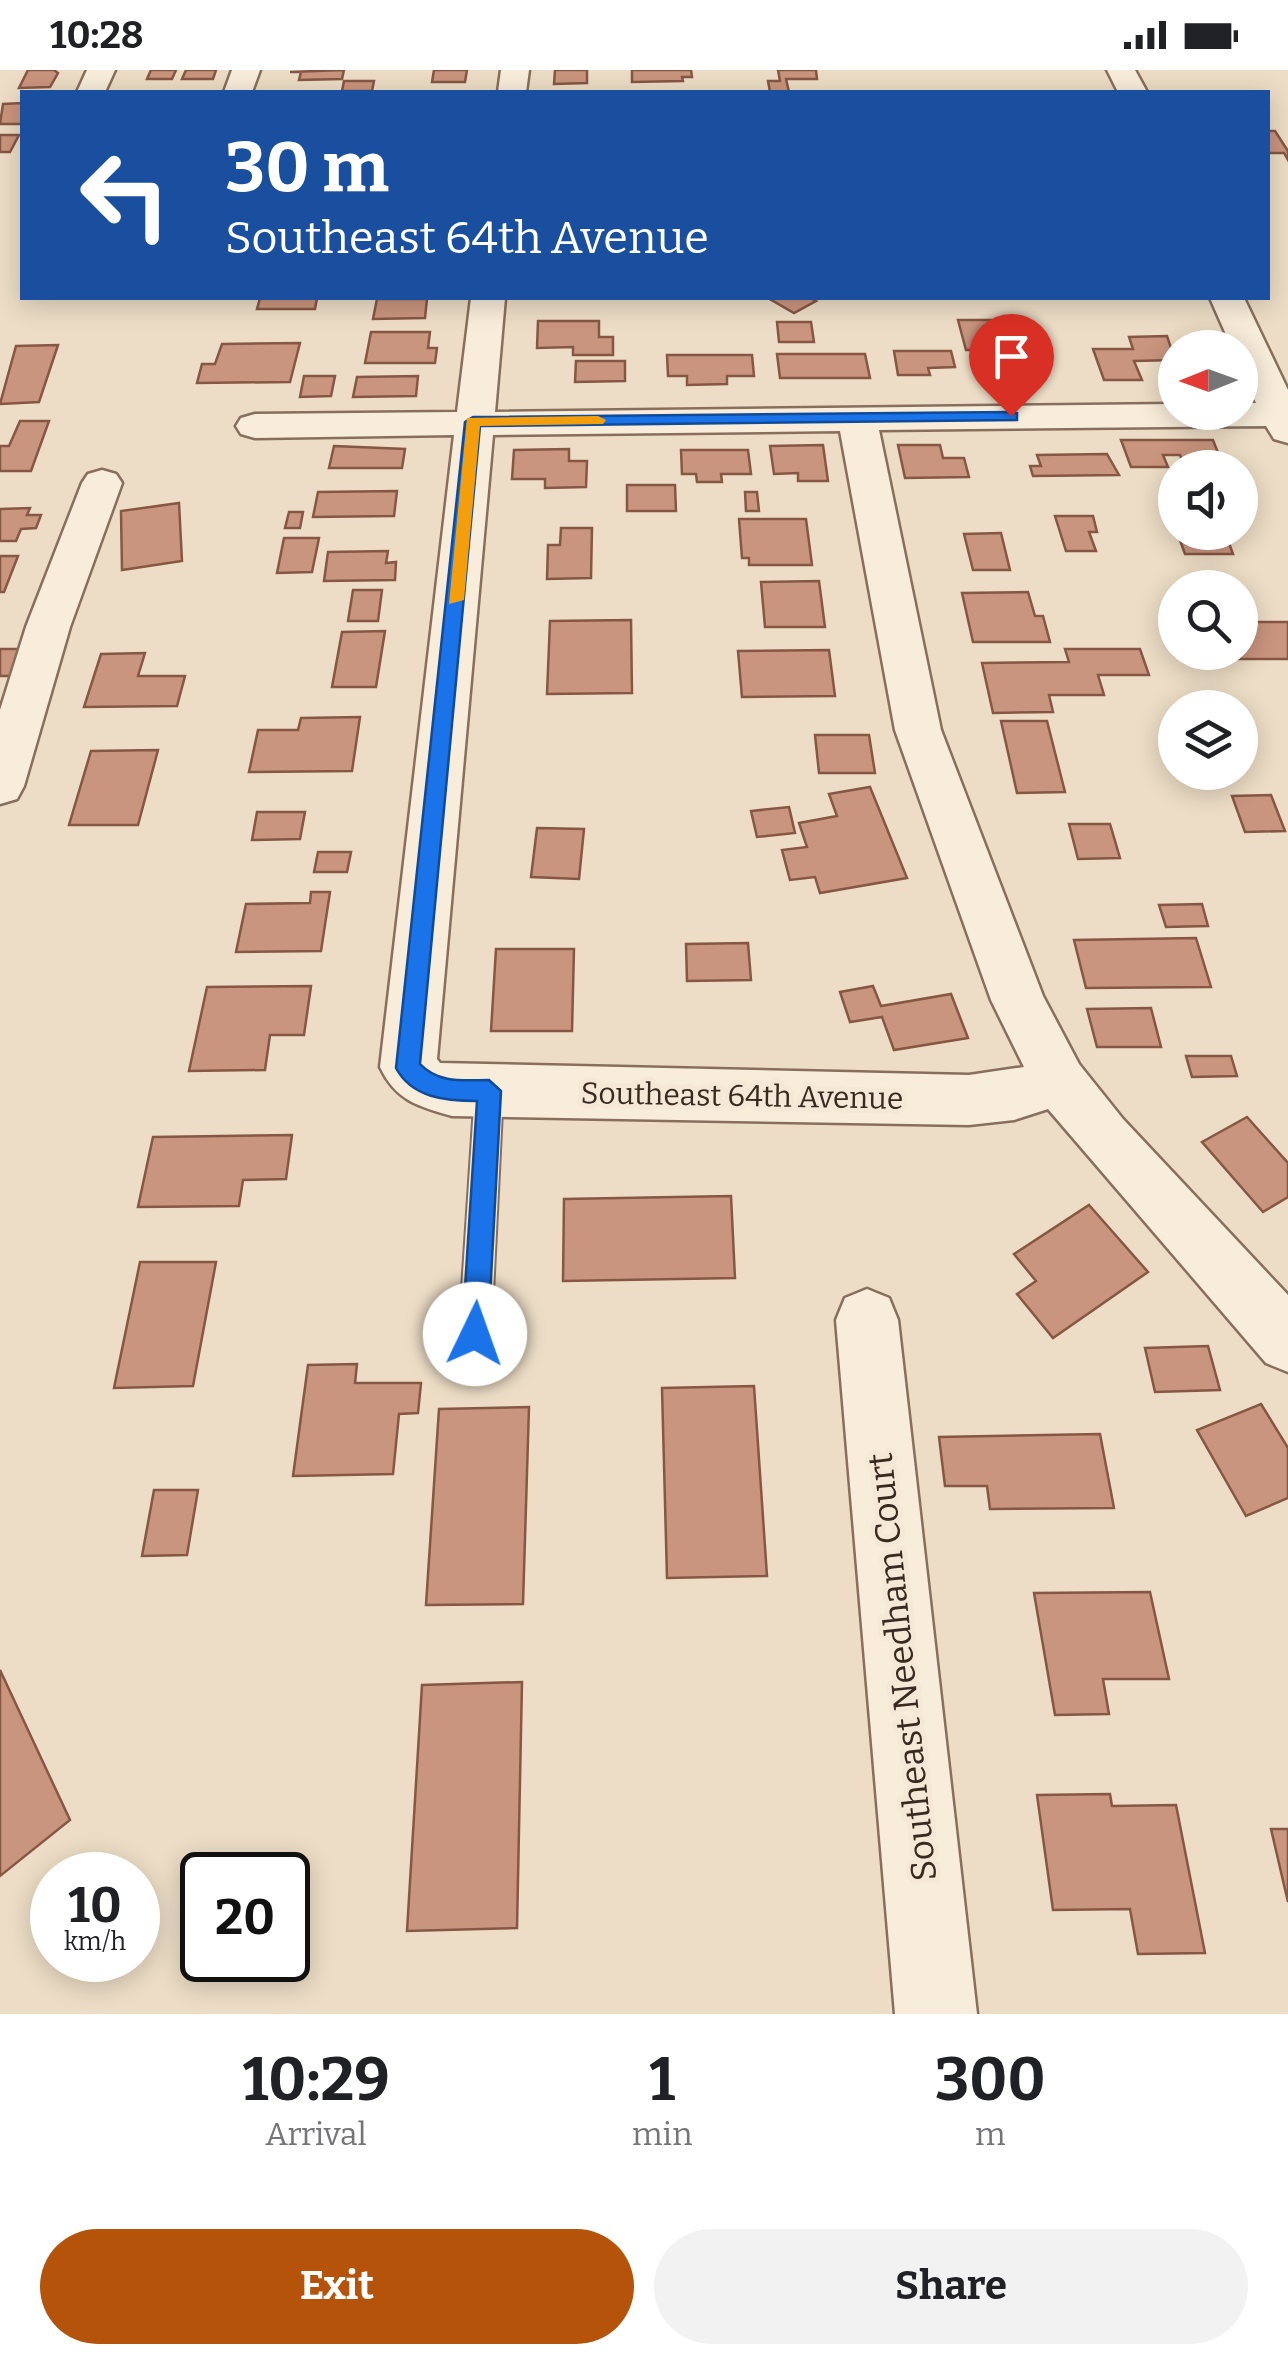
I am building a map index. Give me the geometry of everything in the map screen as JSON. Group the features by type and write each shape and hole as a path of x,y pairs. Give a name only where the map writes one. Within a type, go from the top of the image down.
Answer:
{"street":[{"path":"473,422 488,300"},
{"path":"255,426 857,417 1286,419 1229,300"},
{"path":"857,417 918,730 1018,1000 1059,1081 1103,1137 1288,1342"},
{"name":"Southeast 64th Avenue","path":"473,422 408,1068 423,1083 452,1091 969,1100 1014,1095 1059,1081"},
{"path":"0,786 48,627 102,483"},
{"path":"0,628 48,627"},
{"name":"Southeast Needham Court","path":"867,1320 936,2014"}],"lane":[{"path":"475,1334 489,1091"}],"building":[{"path":"28,70 58,73 50,87 19,88"},
{"path":"151,70 176,70 172,79 147,79"},
{"path":"186,70 216,70 213,79 182,79"},
{"path":"344,70 342,79 299,80 301,72 290,72"},
{"path":"434,70 467,70 465,82 432,82"},
{"path":"555,70 587,70 587,83 554,84"},
{"path":"632,70 691,70 692,77 682,77 683,81 632,82"},
{"path":"778,70 816,70 817,79 786,79 789,90 770,90 768,81 780,81"},
{"path":"344,81 374,81 372,90 342,90"},
{"path":"20,103 20,124 0,124 3,104"},
{"path":"1270,131 1275,131 1288,151 1288,160 1284,153 1270,153"},
{"path":"0,135 19,135 10,152 0,152"},
{"path":"259,300 317,300 315,309 257,309"},
{"path":"377,300 427,300 425,318 373,319"},
{"path":"771,300 816,301 794,313"},
{"path":"958,320 991,320 1000,350 966,350"},
{"path":"538,321 599,321 599,337 613,337 613,355 573,355 573,347 537,348"},
{"path":"777,322 811,322 814,342 779,342"},
{"path":"371,332 430,332 428,348 437,348 435,363 365,363"},
{"path":"1158,336 1158,360 1134,361 1142,380 1104,380 1093,349 1133,349 1129,337"},
{"path":"300,343 290,382 197,383 202,364 215,364 222,344"},
{"path":"58,345 39,402 0,404 16,346"},
{"path":"894,351 951,351 955,367 928,368 930,375 898,375"},
{"path":"777,354 865,354 870,378 780,378"},
{"path":"667,355 752,355 754,376 727,376 727,384 687,385 687,376 668,376"},
{"path":"576,361 625,361 625,381 575,382"},
{"path":"304,376 335,376 331,396 300,397"},
{"path":"418,376 416,396 353,397 357,377"},
{"path":"20,421 49,421 31,471 0,471 0,446 9,446"},
{"path":"1121,440 1213,440 1217,450 1158,450 1158,467 1131,467"},
{"path":"823,445 828,481 798,481 798,473 774,474 770,446"},
{"path":"898,445 940,445 943,458 964,458 969,477 905,478"},
{"path":"334,446 405,449 402,468 329,468"},
{"path":"569,449 569,461 587,461 586,487 545,488 545,479 512,479 514,450"},
{"path":"681,450 748,450 751,474 721,474 722,482 697,482 696,474 682,474"},
{"path":"1107,454 1119,475 1033,476 1030,466 1041,466 1037,455"},
{"path":"627,485 675,485 676,511 627,511"},
{"path":"397,491 394,516 313,517 318,492"},
{"path":"745,492 757,492 759,511 746,511"},
{"path":"179,503 182,561 122,570 121,511"},
{"path":"30,508 27,515 41,515 36,528 21,529 16,541 0,541 0,509"},
{"path":"289,512 303,512 300,528 285,528"},
{"path":"1055,516 1093,516 1097,532 1089,532 1096,551 1066,551"},
{"path":"739,519 806,519 812,565 749,565 749,558 742,558"},
{"path":"561,528 592,528 591,578 547,579 548,545 560,545"},
{"path":"1001,533 1010,570 973,570 964,534"},
{"path":"284,538 319,538 312,572 277,573"},
{"path":"1184,550 1232,550 1233,554 1185,554"},
{"path":"388,551 386,563 396,562 395,580 324,581 328,552"},
{"path":"0,556 18,556 4,592 0,592"},
{"path":"819,581 825,627 765,627 761,582"},
{"path":"353,590 382,590 378,621 348,621"},
{"path":"1028,592 1035,616 1043,616 1050,642 973,642 962,593"},
{"path":"631,620 632,693 547,694 550,621"},
{"path":"1258,622 1288,622 1288,659 1258,659"},
{"path":"385,631 376,687 332,687 342,632"},
{"path":"0,649 22,649 12,676 0,676"},
{"path":"1065,649 1140,649 1149,675 1098,675 1104,695 1049,695 1053,712 993,713 982,663 1069,662"},
{"path":"829,650 835,696 742,697 738,651"},
{"path":"145,653 138,676 185,676 177,706 84,707 101,654"},
{"path":"360,717 352,771 249,772 258,730 298,730 301,718"},
{"path":"1001,721 1047,721 1065,792 1017,793"},
{"path":"815,735 869,735 875,773 819,773"},
{"path":"158,750 138,825 69,825 91,751"},
{"path":"870,787 907,878 820,893 815,877 790,880 782,850 807,847 799,823 837,816 829,794"},
{"path":"1271,795 1285,831 1245,832 1232,796"},
{"path":"789,807 795,833 757,837 751,811"},
{"path":"257,812 305,812 300,839 252,840"},
{"path":"1069,824 1110,824 1120,858 1078,859"},
{"path":"537,828 584,829 579,879 531,877"},
{"path":"318,852 351,852 347,872 314,872"},
{"path":"311,892 330,892 321,951 236,952 246,904 310,903"},
{"path":"1202,904 1208,926 1166,927 1159,905"},
{"path":"1196,938 1211,987 1086,988 1074,940"},
{"path":"748,943 751,980 687,981 686,944"},
{"path":"496,949 574,949 572,1031 491,1031"},
{"path":"311,986 304,1035 270,1035 265,1070 189,1071 207,987"},
{"path":"873,986 881,1006 951,994 968,1038 894,1050 882,1017 850,1022 840,992"},
{"path":"1151,1008 1161,1047 1097,1047 1087,1009"},
{"path":"1186,1056 1231,1056 1237,1076 1192,1077"},
{"path":"1247,1117 1288,1163 1288,1197 1263,1212 1202,1142"},
{"path":"292,1135 286,1179 243,1180 239,1206 138,1207 153,1137"},
{"path":"731,1196 735,1278 563,1281 564,1199"},
{"path":"1089,1205 1148,1272 1053,1338 1017,1294 1036,1281 1014,1254"},
{"path":"140,1262 216,1262 193,1386 114,1388"},
{"path":"1208,1346 1220,1390 1155,1392 1145,1348"},
{"path":"357,1364 355,1383 421,1383 418,1413 399,1414 393,1474 293,1476 308,1365"},
{"path":"754,1386 767,1576 667,1578 662,1388"},
{"path":"1261,1404 1288,1448 1288,1498 1246,1516 1197,1430"},
{"path":"529,1407 523,1604 426,1605 439,1409"},
{"path":"1100,1434 1114,1508 990,1509 987,1486 945,1486 939,1437"},
{"path":"154,1490 198,1490 187,1555 142,1556"},
{"path":"1150,1592 1169,1679 1103,1679 1109,1714 1055,1715 1034,1593"},
{"path":"0,1670 70,1820 0,1876"},
{"path":"522,1682 517,1928 407,1931 422,1685"},
{"path":"1110,1794 1112,1806 1176,1805 1205,1953 1138,1954 1130,1909 1053,1910 1037,1795"},
{"path":"1271,1829 1288,1829 1288,1902"}],"slow traffic":[{"path":"455,600 473,422 598,420"}],"route":[{"path":"475,1334 489,1091 452,1091 423,1083 408,1068 473,422 1011,416"}]}
